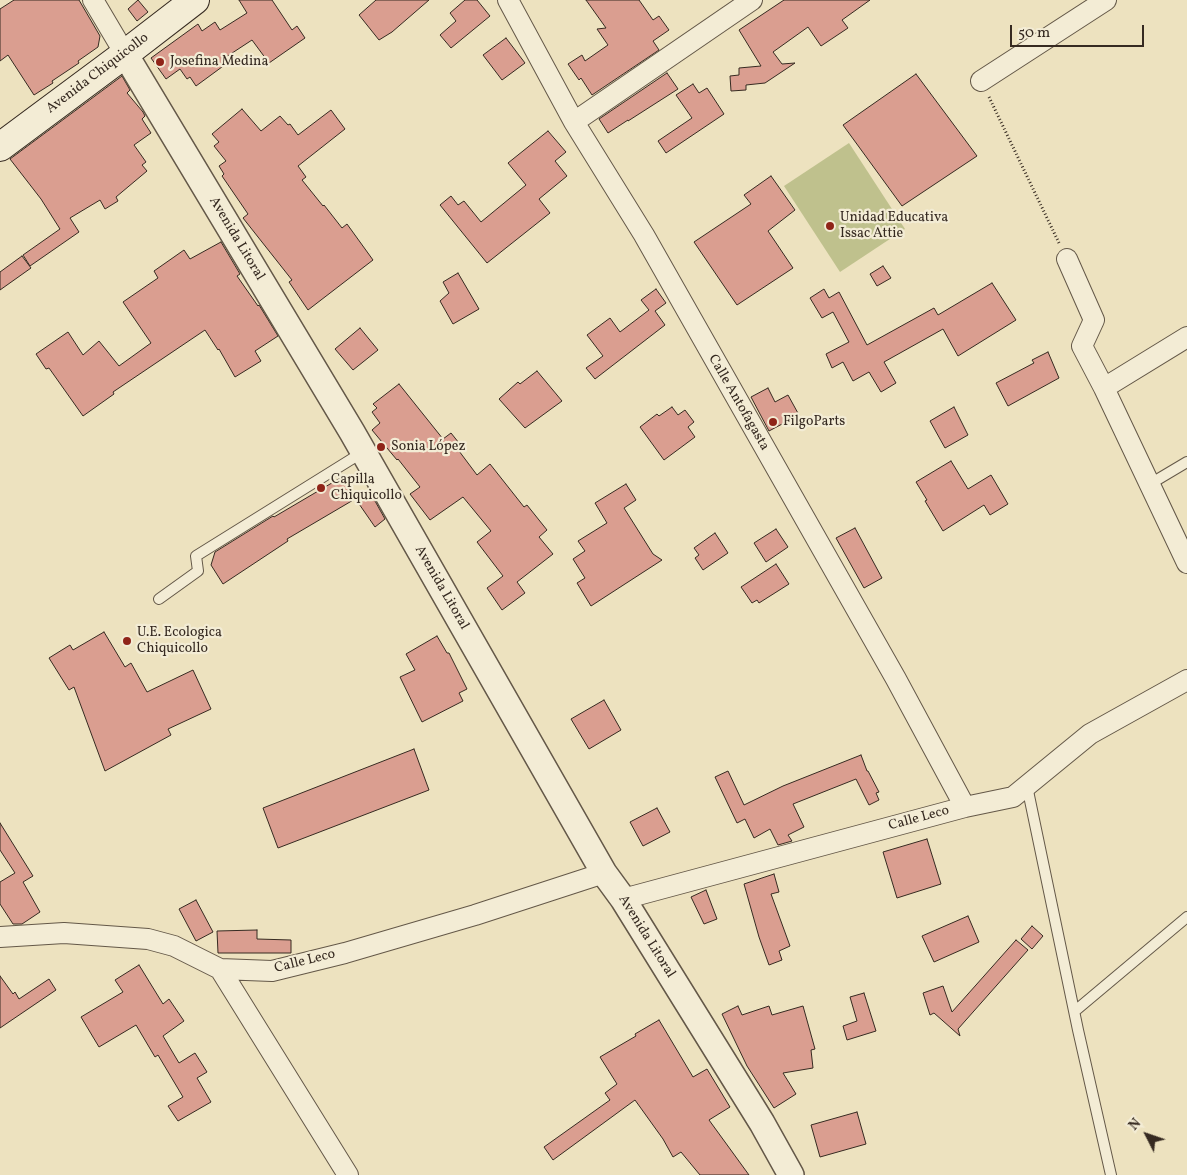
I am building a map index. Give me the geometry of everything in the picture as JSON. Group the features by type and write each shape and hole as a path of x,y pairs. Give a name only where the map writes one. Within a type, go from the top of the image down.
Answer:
{"main road":[{"name":"Avenida Chiquicollo","path":"0,146 195,0"}],"street":[{"name":"Avenida Litoral","path":"93,0 363,452 604,873 623,899 762,1124 791,1175"},
{"name":"Calle Antofagasta","path":"508,0 574,122 644,235 896,679 964,807"},
{"path":"574,122 752,0"},
{"path":"981,81 1106,0"},
{"path":"1067,259 1094,320 1082,346 1104,388 1187,563"},
{"path":"1104,388 1187,337"},
{"name":"Calle Leco","path":"623,899 964,807 1013,797 1090,734 1187,680"},
{"name":"Calle Leco","path":"0,937 64,933 148,939 174,946 220,969 272,971 466,918 604,873"},
{"path":"220,969 348,1175"}],"lane":[{"path":"159,599 198,572 196,556 363,452"},
{"path":"1150,484 1187,462"},
{"path":"1027,786 1074,1011 1111,1175"},
{"path":"1074,1011 1187,917"}],"path":[{"path":"981,81 1067,259"}],"green space":[{"path":"849,143 905,229 840,272 784,186"}],"building":[{"path":"14,0 79,0 100,36 98,47 78,61 79,63 52,81 53,83 34,95 8,55 0,61 0,9"},
{"path":"138,0 148,12 137,21 128,9"},
{"path":"239,0 272,0 292,30 297,26 305,38 269,63 252,40 223,59 226,64 196,86 190,77 187,79 180,69 166,79 151,58 198,24 202,31 215,22 220,30 247,13"},
{"path":"376,0 429,0 392,32 379,40 359,15"},
{"path":"465,0 477,0 490,16 451,48 440,35 456,21 450,13"},
{"path":"586,0 639,0 653,20 659,16 669,30 653,41 659,50 592,95 581,78 579,80 568,64 582,55 585,61 608,45 597,29 606,28"},
{"path":"784,0 870,0 842,20 848,28 821,46 808,27 773,52 782,64 795,63 765,83 746,85 746,90 731,91 730,76 739,75 739,68 761,66 739,30"},
{"path":"506,38 525,63 502,80 483,55"},
{"path":"667,73 678,89 608,133 599,119"},
{"path":"916,74 977,156 902,206 843,125"},
{"path":"122,76 130,90 127,93 143,112 145,116 142,119 151,133 134,145 146,162 142,165 147,171 116,197 118,201 105,209 100,200 70,218 79,232 30,266 23,255 60,229 41,199 10,159"},
{"path":"693,84 699,93 707,88 724,114 666,153 658,141 692,118 676,95"},
{"path":"242,109 261,131 280,116 288,125 290,124 298,135 331,110 345,129 298,166 306,177 302,180 342,228 347,224 373,260 308,310 289,282 292,280 243,218 248,214 222,176 224,174 219,166 226,161 214,146 219,142 212,134"},
{"path":"548,131 566,152 555,161 567,176 539,199 550,213 487,263 440,205 451,196 458,205 464,201 481,222 526,185 508,163"},
{"path":"771,176 795,210 768,231 793,268 737,305 694,242 751,204 744,195"},
{"path":"221,242 240,274 237,276 259,305 278,336 255,351 261,361 235,377 219,349 205,330 113,392 114,394 83,416 49,368 46,369 36,354 68,332 83,355 99,341 119,366 151,343 123,302 158,278 154,271 184,250 190,259"},
{"path":"22,256 31,268 0,290 0,272"},
{"path":"883,266 891,278 877,286 870,274"},
{"path":"458,273 479,309 453,324 440,301 449,293 443,282"},
{"path":"992,283 1016,320 958,356 943,329 884,362 896,383 881,392 869,372 853,381 843,362 832,368 826,354 849,342 833,312 822,318 810,298 824,289 829,298 839,292 867,345 934,308 938,315"},
{"path":"656,289 666,303 655,311 665,325 595,379 586,368 603,356 587,335 610,318 620,332 649,310 641,300"},
{"path":"360,328 378,350 353,370 335,349"},
{"path":"1048,352 1059,378 1008,406 996,383 1034,363 1032,360"},
{"path":"537,371 562,401 525,428 499,399 518,382 520,384"},
{"path":"399,384 443,439 451,433 463,448 459,451 477,475 490,464 524,507 527,505 547,530 539,537 553,554 517,582 525,593 502,610 487,588 503,576 477,542 491,531 463,497 430,520 410,494 420,487 372,430 380,423 372,412 377,408 373,404"},
{"path":"768,388 775,402 788,395 799,415 769,431 751,397"},
{"path":"672,407 678,415 685,410 694,422 688,427 695,437 664,460 640,427 657,414 659,416"},
{"path":"954,407 968,435 945,448 930,421"},
{"path":"951,461 968,489 991,475 1008,504 990,515 984,505 943,531 916,482"},
{"path":"342,477 355,499 287,539 288,541 223,584 211,565 215,552 273,516"},
{"path":"626,484 636,500 624,508 653,554 662,560 591,606 577,583 585,578 573,559 585,551 578,541 607,523 595,503"},
{"path":"370,492 385,519 375,527 357,501"},
{"path":"855,528 882,578 864,588 836,538"},
{"path":"776,529 788,547 766,562 754,543"},
{"path":"715,533 728,553 703,570 695,558 699,555 694,548"},
{"path":"776,564 789,584 759,603 757,600 752,603 741,587"},
{"path":"104,632 125,667 131,663 147,692 193,670 211,709 168,729 171,735 105,771 74,687 69,690 49,658 70,645 73,650"},
{"path":"437,636 447,653 449,653 467,689 459,693 463,701 422,722 400,677 415,670 406,654"},
{"path":"604,700 621,730 589,749 571,719"},
{"path":"414,749 429,790 278,848 263,808"},
{"path":"861,755 867,771 879,792 876,793 879,800 869,805 856,779 793,804 804,827 788,835 792,841 778,845 770,829 754,838 745,819 737,823 715,777 728,771 744,805 783,786"},
{"path":"657,808 670,832 643,846 630,822"},
{"path":"0,823 33,876 23,882 40,912 22,924 13,924 0,904 0,882 15,873 0,850"},
{"path":"927,839 941,884 897,898 883,852"},
{"path":"774,874 779,892 771,894 790,946 779,951 782,960 769,965 744,884"},
{"path":"706,890 717,919 704,924 691,897"},
{"path":"196,900 213,932 196,941 179,909"},
{"path":"968,916 979,942 934,962 922,936"},
{"path":"1032,926 1043,936 1032,949 1021,939"},
{"path":"257,930 257,939 291,940 291,953 218,953 217,931"},
{"path":"1016,940 1028,950 958,1029 960,1036 934,1013 930,1015 923,993 943,986 952,1012"},
{"path":"139,965 163,1004 169,999 184,1021 163,1036 179,1063 195,1053 207,1072 197,1078 211,1102 178,1121 168,1106 183,1097 158,1055 155,1057 136,1025 99,1047 81,1017 123,992 115,980"},
{"path":"0,976 19,999 49,979 56,990 0,1028"},
{"path":"864,993 876,1031 847,1040 843,1026 857,1021 850,997"},
{"path":"738,1006 742,1015 769,1006 772,1015 803,1006 815,1049 811,1050 813,1068 783,1073 796,1094 774,1108 747,1066 722,1014"},
{"path":"659,1020 693,1077 707,1069 730,1107 709,1120 749,1175 700,1175 681,1152 673,1157 663,1139 635,1100 553,1160 544,1147 610,1100 605,1093 617,1084 600,1057"},
{"path":"857,1112 866,1144 820,1157 811,1125"}],"place":[{"name":"Josefina Medina","path":"160,62"},
{"name":"Unidad Educativa Issac Attie","path":"830,226"},
{"name":"FilgoParts","path":"773,422"},
{"name":"Sonia López","path":"381,447"},
{"name":"Capilla Chiquicollo","path":"321,488"},
{"name":"U.E. Ecologica Chiquicollo","path":"127,641"}]}
